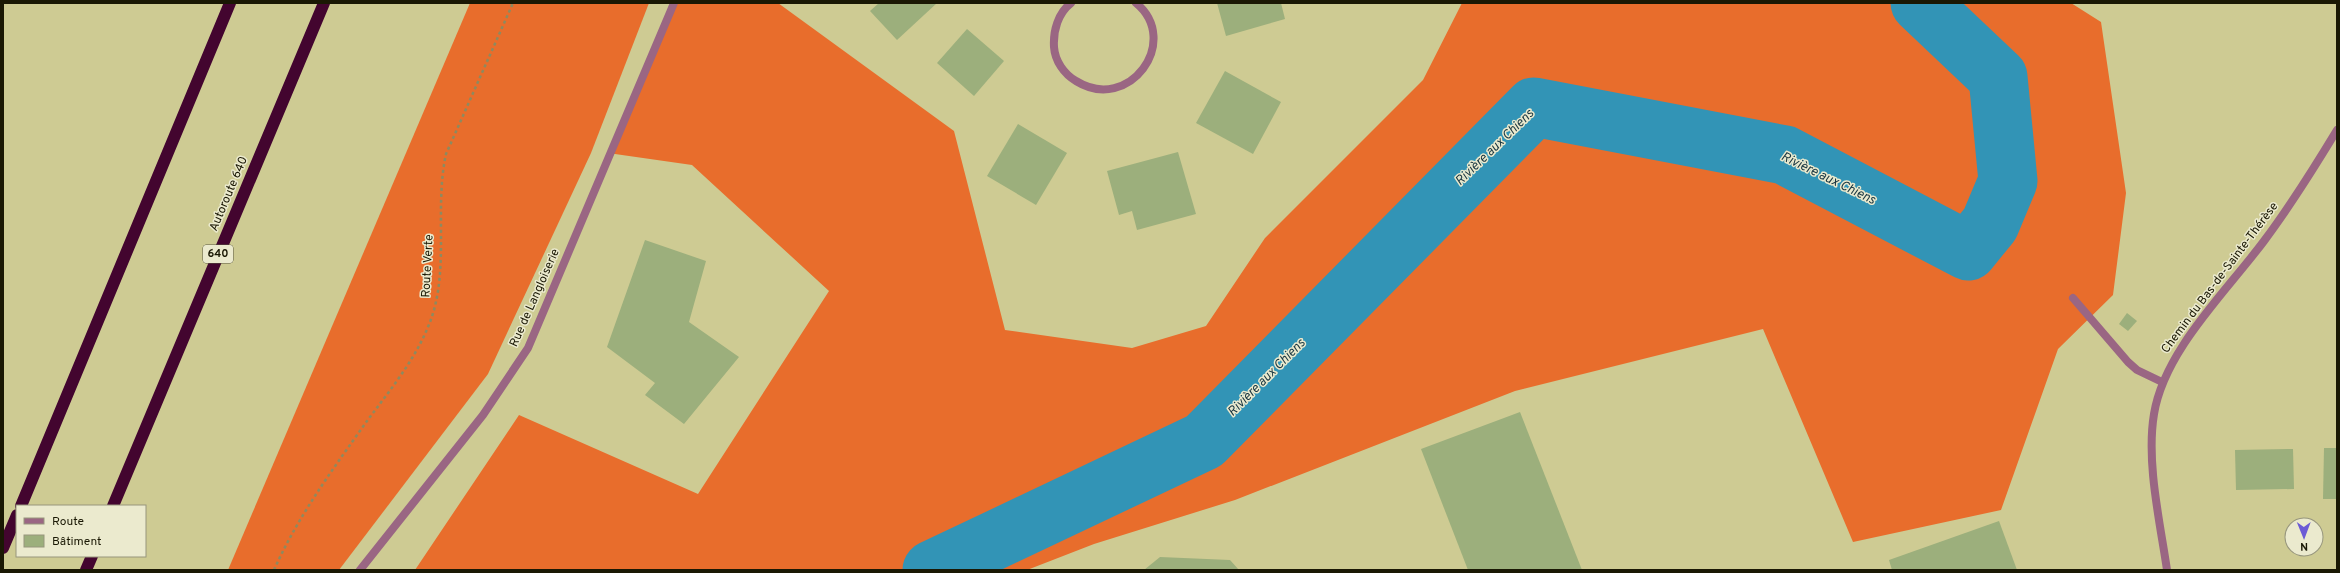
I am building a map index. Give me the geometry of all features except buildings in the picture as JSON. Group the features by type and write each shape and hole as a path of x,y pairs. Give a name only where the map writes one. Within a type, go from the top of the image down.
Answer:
{"highway":[{"path":"21,505 230,3"},
{"name":"Autoroute 640","path":"113,505 324,3"},
{"path":"3,548 16,517"},
{"path":"86,570 92,557"}],"street":[{"name":"Rue de Langloiserie","path":"360,570 483,415 528,348 674,3"},
{"path":"1067,4 1058,20 1053,35 1054,51 1060,66 1071,78 1085,87 1101,90 1117,88 1131,82 1144,70 1151,55 1154,39 1150,22 1142,8 1136,3"},
{"name":"Chemin du Bas-de-Sainte-Thérèse","path":"2167,570 2151,442 2154,414 2162,382 2182,346 2284,213 2337,130"},
{"path":"2073,298 2128,362 2137,370 2162,382"}],"path":[{"name":"Route Verte","path":"274,570 308,506 401,374 425,335 431,320 437,293 440,269 441,177 446,154 513,3"}],"shaded area":[{"path":"470,3 649,3 591,153 488,374 339,570 228,570"},
{"path":"672,3 778,3 954,131 1005,330 1132,348 1206,326 1265,238 1423,80 1462,3 2071,3 2101,22 2126,193 2113,295 2058,349 2001,510 1853,542 1763,329 1515,391 1235,500 1094,544 1027,570 415,570 519,415 698,494 829,291 692,165 608,153"}],"waterway":[{"name":"Rivière aux Chiens","path":"932,570 1204,441 1534,107 1785,155 1968,251 1990,224 2008,181 1998,77 1920,3"}]}
